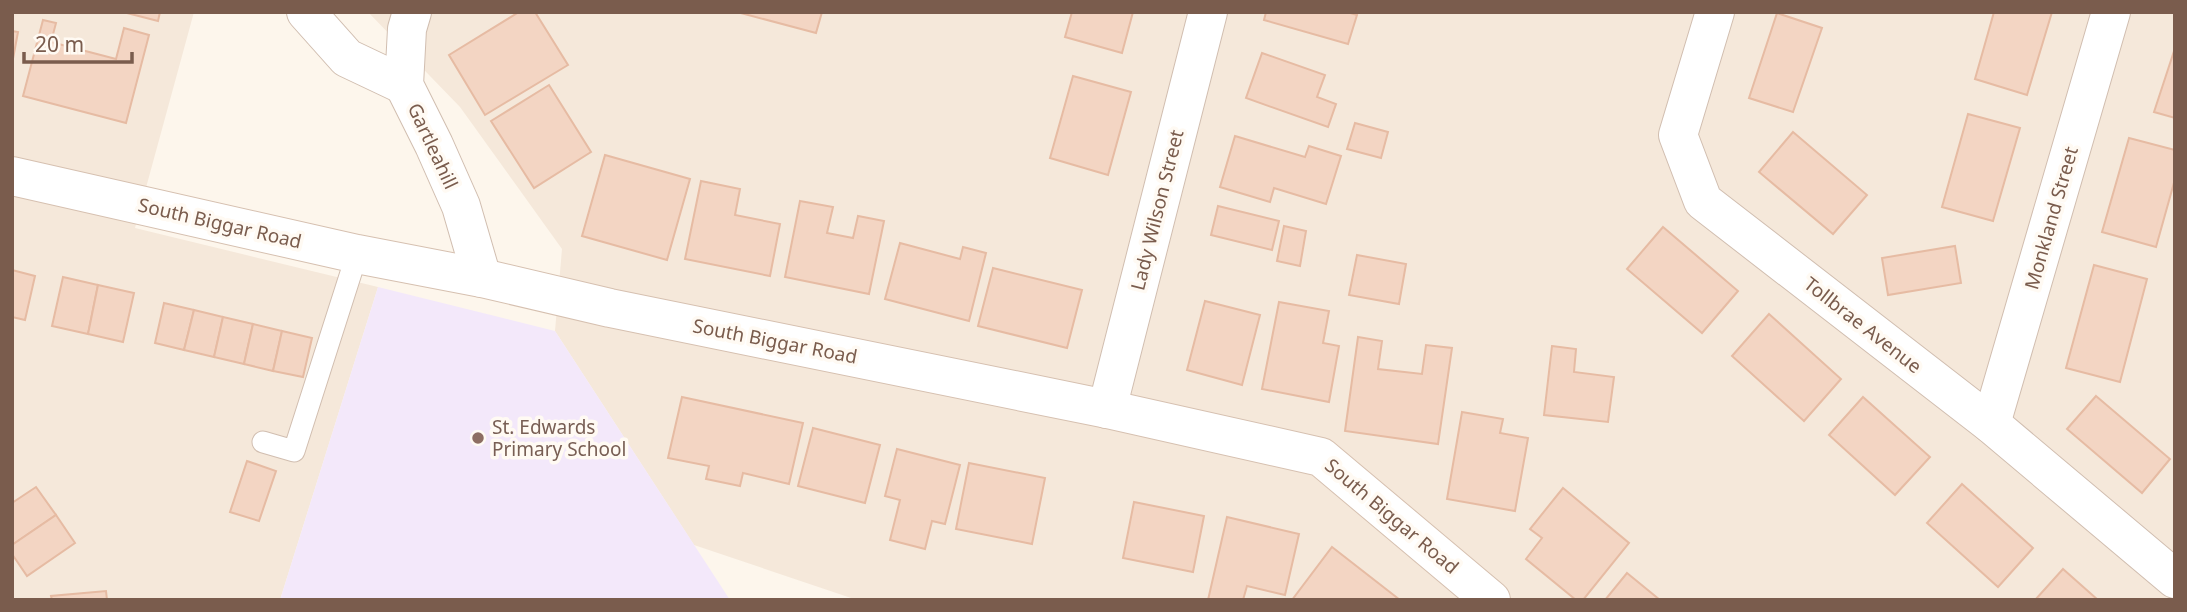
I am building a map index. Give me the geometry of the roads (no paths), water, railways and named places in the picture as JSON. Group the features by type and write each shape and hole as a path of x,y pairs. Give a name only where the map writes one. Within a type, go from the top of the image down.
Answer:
{"street":[{"path":"306,12 348,58 404,85"},
{"name":"Gartleahill","path":"412,12 407,29 404,85 461,206 482,278"},
{"name":"Lady Wilson Street","path":"1107,409 1208,12"},
{"name":"Tollbrae Avenue","path":"1715,12 1678,135 1703,201 1991,424 2175,579"},
{"name":"Monkland Street","path":"1991,424 2111,12"},
{"name":"South Biggar Road","path":"12,176 357,254 1107,409 1321,457 1491,600"}],"lane":[{"path":"263,442 294,451 357,254"}],"place":[{"name":"St. Edwards Primary School","path":"478,438"}]}
